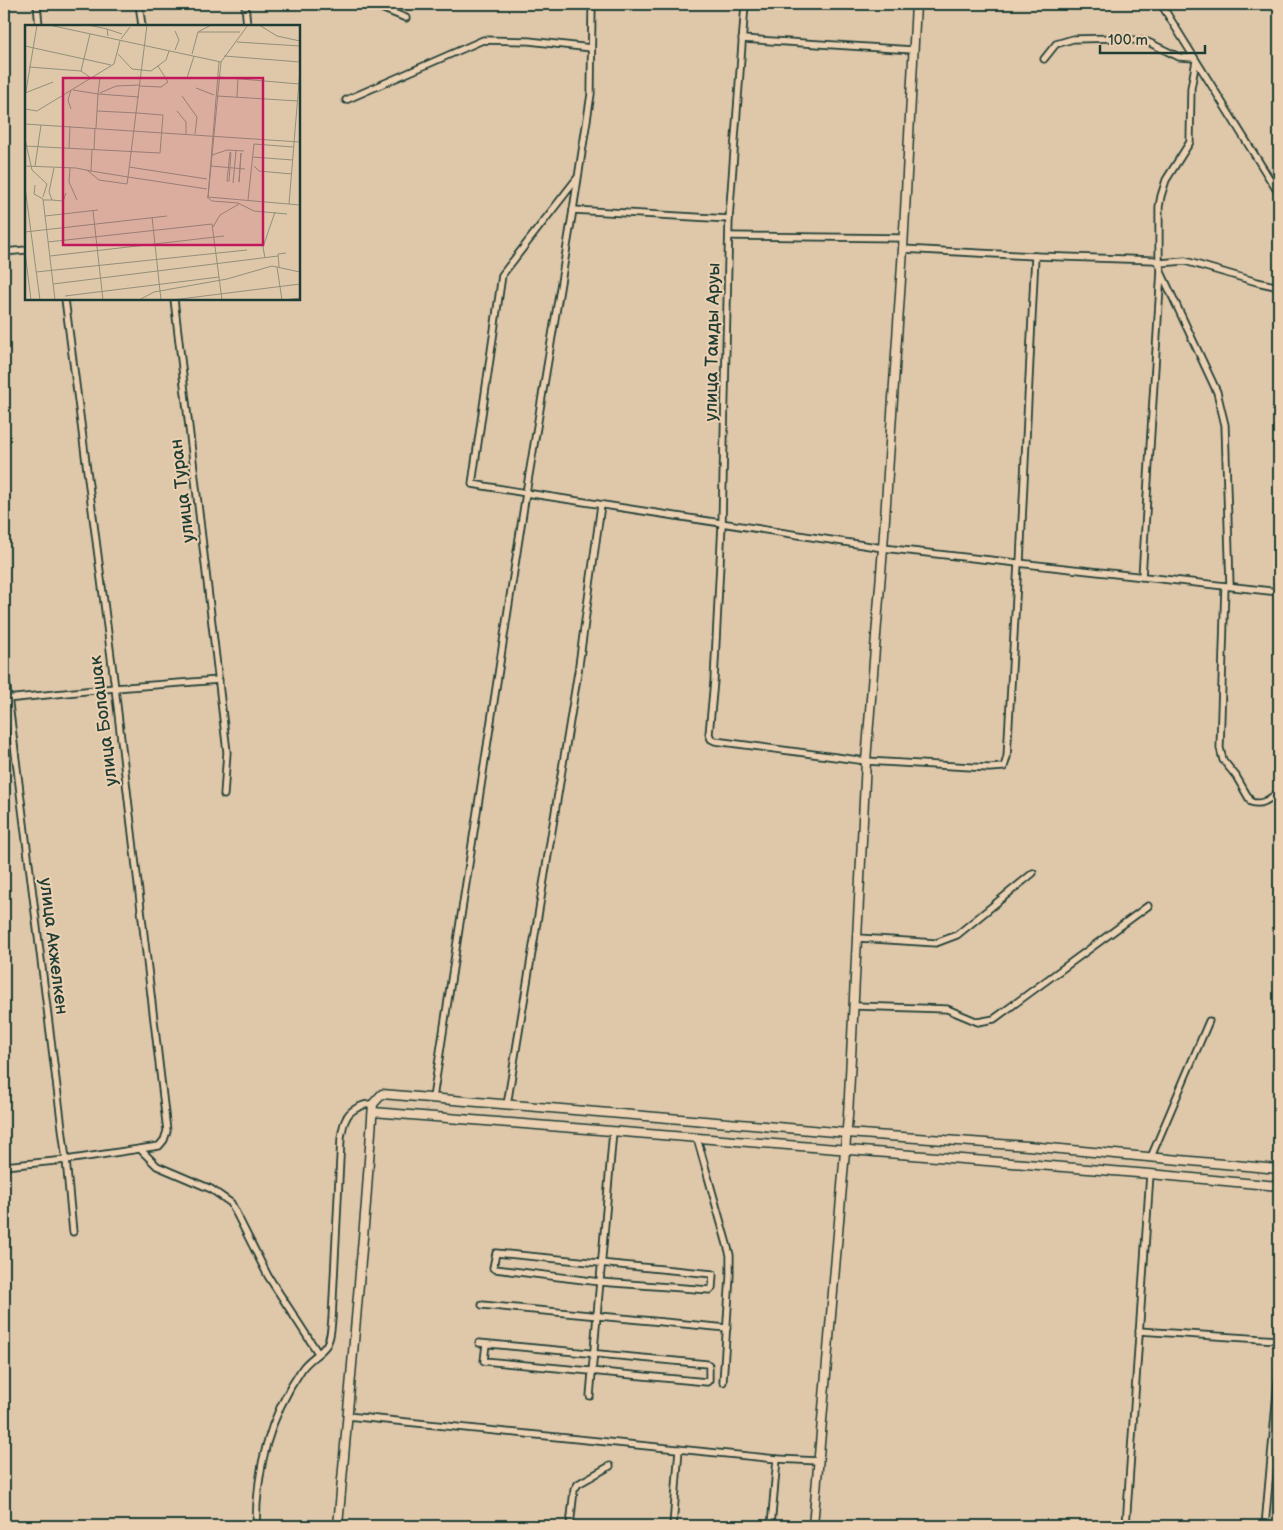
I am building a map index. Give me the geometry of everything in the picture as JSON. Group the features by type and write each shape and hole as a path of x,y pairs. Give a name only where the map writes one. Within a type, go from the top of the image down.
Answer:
{"street":[{"path":"37,4 39,25"},
{"path":"139,4 142,25"},
{"path":"245,4 247,25"},
{"path":"370,4 406,18"},
{"path":"433,1098 526,493 591,94 592,4"},
{"name":"улица Тамды Аруы","path":"745,4 729,219 722,524 714,681 709,734 711,738 715,742 866,761 989,768 1004,767 1007,757 1019,563"},
{"path":"813,1526 846,1151 855,1006 866,761 883,548 904,238 916,4"},
{"path":"1161,4 1279,194"},
{"path":"1044,59 1056,44 1073,39 1119,38 1148,42 1179,56 1195,60"},
{"path":"742,39 913,50"},
{"path":"346,100 483,40 529,41 591,48"},
{"path":"1142,577 1160,267 1159,207 1166,180 1190,142 1191,88 1195,60"},
{"path":"578,177 502,275 472,484 883,548 1279,592"},
{"path":"573,210 729,219"},
{"path":"729,236 904,238"},
{"path":"903,249 1154,260 1160,267 1217,392 1222,405 1225,426 1227,586 1220,754 1251,802 1263,803 1279,792"},
{"path":"4,252 25,250"},
{"path":"1019,563 1035,256"},
{"path":"1160,267 1185,262 1257,282 1279,286"},
{"name":"улица Болашак","path":"65,300 115,688 166,1131 164,1140 159,1146 140,1149"},
{"name":"улица Туран","path":"174,300 227,752 224,795"},
{"path":"507,1105 578,672 601,505"},
{"name":"улица Акжелкен","path":"4,664 6,699 66,1160 73,1232"},
{"path":"6,699 219,680"},
{"path":"858,938 936,944 948,940 957,935 1033,873"},
{"path":"855,1006 947,1009 978,1022 987,1022 994,1019 1148,906"},
{"path":"1151,1157 1209,1021"},
{"path":"338,1526 373,1108 382,1094 864,1135 1028,1146 1279,1169"},
{"path":"256,1526 257,1492 262,1459 272,1425 303,1367 324,1348 329,1340 332,1319 341,1138 346,1117 357,1108 367,1104 373,1108 613,1131 1279,1186"},
{"path":"831,1132 839,1128 848,1116"},
{"path":"848,1116 852,1126 864,1135"},
{"path":"590,1396 613,1131"},
{"path":"697,1138 730,1255 723,1382"},
{"path":"4,1166 66,1160 140,1149 157,1166 211,1189 231,1203 268,1276 318,1353"},
{"path":"1126,1526 1150,1174"},
{"path":"496,1253 714,1274 710,1290 600,1282 495,1269 494,1255 496,1253"},
{"path":"482,1305 727,1328"},
{"path":"1139,1332 1279,1340"},
{"path":"482,1343 594,1353 707,1364 709,1365 708,1380 707,1382 484,1361 482,1343"},
{"path":"1265,1526 1279,1370"},
{"path":"347,1416 818,1461"},
{"path":"673,1526 679,1449"},
{"path":"771,1526 776,1458"},
{"path":"570,1526 574,1490 578,1484 610,1466"}]}
